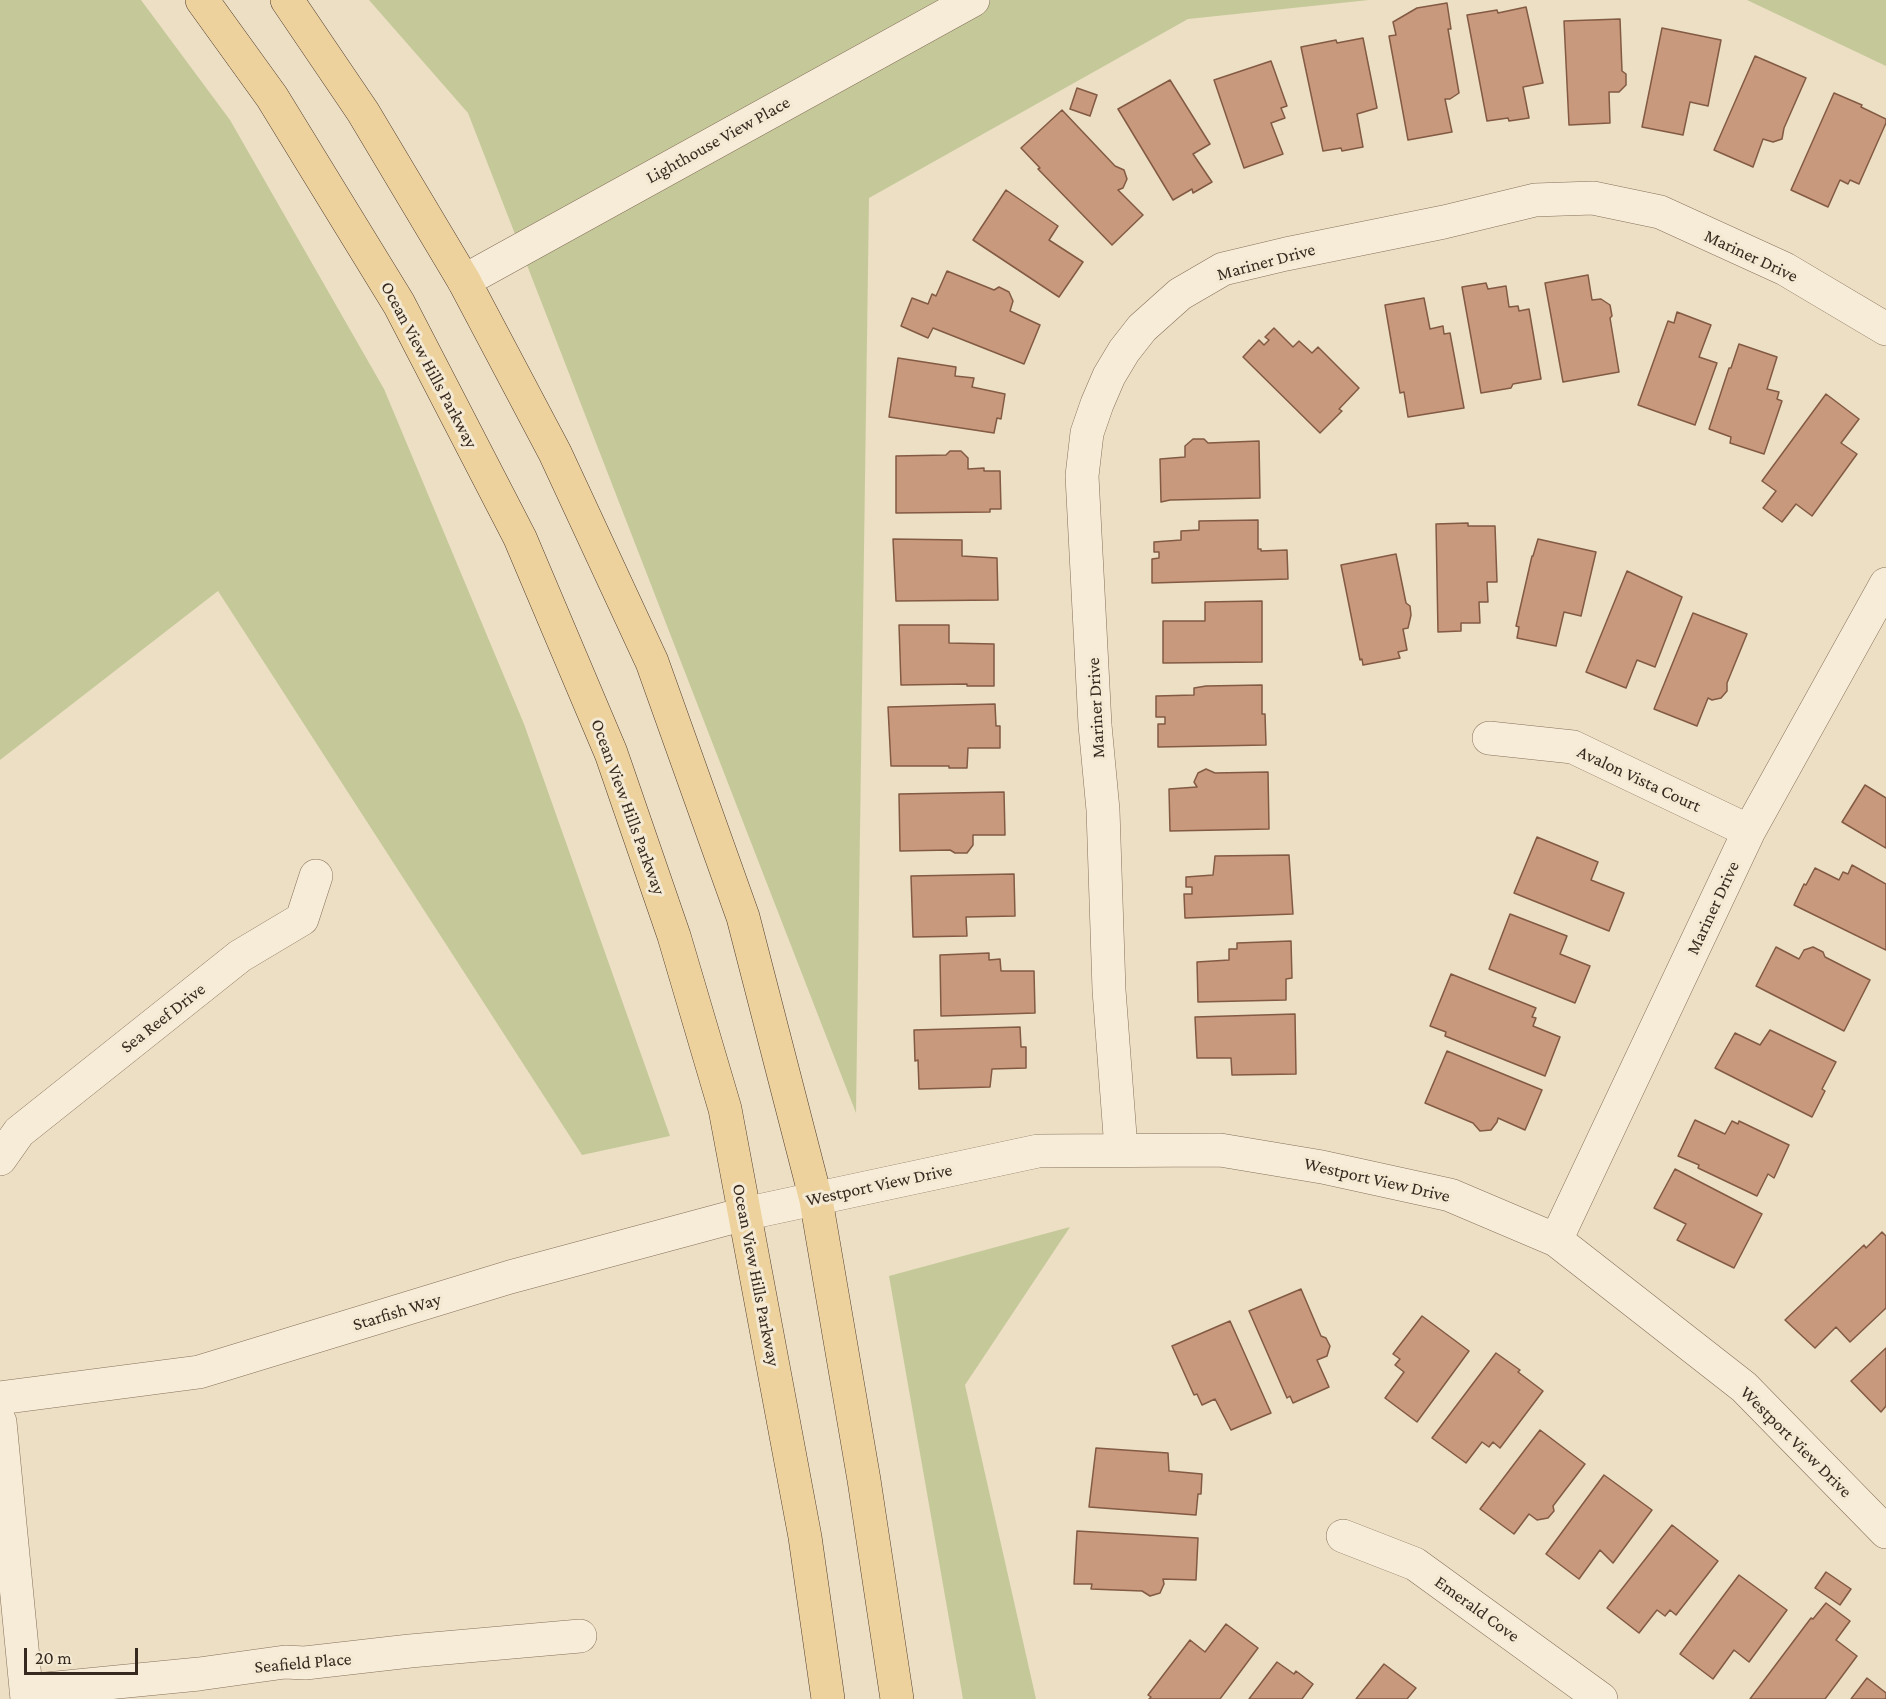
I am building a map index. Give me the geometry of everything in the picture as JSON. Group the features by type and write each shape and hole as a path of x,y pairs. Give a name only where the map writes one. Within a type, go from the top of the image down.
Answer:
{"main road":[{"name":"Ocean View Hills Parkway","path":"202,0 272,97 399,304 520,538 611,753 674,936 725,1109 805,1537 828,1699"},
{"path":"287,0 363,112 464,281 555,453 652,662 743,917 864,1480 897,1699"}],"street":[{"name":"Lighthouse View Place","path":"464,281 973,0"},
{"name":"Mariner Drive","path":"1121,1149 1109,990 1103,810 1095,725 1082,476 1085,444 1096,404 1124,351 1142,328 1180,294 1223,269 1444,222 1534,200 1593,198 1660,212 1785,269 1886,329"},
{"name":"Mariner Drive","path":"1556,1240 1749,831 1886,584"},
{"name":"Avalon Vista Court","path":"1489,738 1573,747 1749,831"},
{"name":"Sea Reef Drive","path":"0,1159 19,1132 240,956 302,919 316,876"},
{"name":"Westport View Drive","path":"803,1202 1038,1151 1121,1149 1220,1150 1322,1167 1450,1195 1556,1240 1744,1387 1886,1532"},
{"name":"Starfish Way","path":"0,1398 199,1372 510,1277 744,1214 803,1202"},
{"path":"0,1422 26,1695"},
{"name":"Emerald Cove","path":"1343,1536 1415,1564 1601,1699"},
{"name":"Seafield Place","path":"26,1695 285,1662 304,1663 580,1636"}],"green space":[{"path":"0,0 141,0 230,120 384,389 524,724 670,1136 582,1155 218,591 0,760"},
{"path":"369,0 1369,0 1188,19 869,198 856,1113 468,113"},
{"path":"1747,0 1886,0 1886,66"},
{"path":"1070,1227 965,1385 1036,1699 963,1699 889,1276"}],"building":[{"path":"1447,3 1451,29 1448,29 1459,93 1450,99 1445,99 1452,132 1408,140 1389,36 1396,35 1393,22 1417,8"},
{"path":"1526,7 1543,83 1523,87 1529,118 1487,121 1467,15 1497,10 1498,13"},
{"path":"1620,19 1622,71 1626,74 1626,85 1619,92 1609,92 1610,123 1569,125 1564,21"},
{"path":"1662,28 1721,40 1708,106 1690,102 1683,135 1642,127"},
{"path":"1363,38 1377,108 1357,114 1363,147 1342,151 1341,148 1323,151 1301,47 1336,40 1337,43"},
{"path":"1755,56 1806,78 1784,128 1782,139 1773,142 1763,139 1753,167 1714,150"},
{"path":"1271,61 1287,106 1281,108 1285,118 1271,123 1283,154 1244,168 1214,80"},
{"path":"1170,80 1210,144 1193,154 1212,182 1193,193 1192,189 1173,200 1118,109"},
{"path":"1077,88 1097,95 1090,116 1070,109"},
{"path":"1834,93 1862,105 1861,107 1886,119 1886,123 1859,184 1850,180 1848,184 1840,180 1828,207 1791,190"},
{"path":"1062,110 1115,166 1124,170 1127,179 1123,188 1118,190 1143,215 1112,245 1038,169 1040,168 1021,148"},
{"path":"1006,190 1058,226 1049,240 1083,262 1059,297 973,240"},
{"path":"947,271 994,290 999,287 1009,292 1013,301 1010,311 1040,325 1024,364 933,328 928,338 901,326 912,298 928,304 932,294 936,296"},
{"path":"1588,275 1592,300 1601,299 1610,305 1619,372 1563,382 1545,283"},
{"path":"1486,283 1488,289 1506,286 1509,307 1518,306 1519,311 1529,309 1541,379 1513,384 1511,388 1481,393 1462,287"},
{"path":"1424,298 1430,329 1443,326 1444,334 1450,333 1464,408 1408,417 1404,392 1400,393 1385,305"},
{"path":"1677,312 1711,325 1699,357 1717,363 1695,425 1638,405 1668,321 1674,323"},
{"path":"1274,328 1293,347 1299,341 1312,353 1318,347 1359,388 1339,409 1342,411 1320,433 1243,357 1259,340 1264,345 1269,340 1265,337"},
{"path":"1739,344 1777,357 1767,389 1779,392 1777,399 1782,401 1764,454 1730,443 1731,437 1709,429"},
{"path":"898,358 956,367 955,376 974,378 972,387 1005,394 1001,419 997,418 994,433 889,417"},
{"path":"1826,394 1859,419 1841,443 1857,454 1812,516 1796,504 1782,522 1763,508 1776,491 1762,481"},
{"path":"1193,439 1204,439 1208,443 1259,441 1260,498 1161,502 1160,459 1185,457 1185,446"},
{"path":"950,451 961,451 968,458 968,469 984,468 984,471 1000,471 1001,509 990,509 990,512 896,513 896,456 946,455"},
{"path":"1258,520 1258,549 1261,551 1287,550 1288,579 1152,583 1152,559 1159,558 1159,552 1154,552 1154,542 1181,540 1181,531 1199,530 1199,521"},
{"path":"1468,523 1468,526 1495,526 1497,582 1487,582 1488,602 1479,602 1480,623 1461,623 1461,631 1438,632 1436,524"},
{"path":"893,539 962,540 962,556 997,558 998,600 896,601"},
{"path":"1538,539 1596,552 1581,616 1564,612 1556,646 1517,638 1519,627 1516,626"},
{"path":"1396,554 1406,603 1410,606 1411,615 1408,628 1403,629 1407,650 1398,652 1400,658 1363,665 1362,659 1360,660 1341,565"},
{"path":"1627,571 1682,597 1655,667 1637,660 1626,688 1586,672"},
{"path":"1262,601 1262,662 1163,663 1163,621 1205,621 1205,602"},
{"path":"1693,613 1747,634 1727,683 1727,691 1721,698 1712,700 1708,698 1697,726 1654,709"},
{"path":"899,625 949,625 949,643 994,644 994,686 901,685"},
{"path":"1262,685 1262,714 1265,714 1266,745 1158,747 1158,724 1165,724 1165,717 1156,717 1156,696 1194,695 1194,688 1206,686"},
{"path":"995,704 996,726 1000,726 1000,748 968,748 967,768 891,766 888,707"},
{"path":"1206,769 1215,773 1268,772 1269,829 1170,831 1169,789 1197,787 1194,782 1198,773"},
{"path":"1865,785 1886,798 1886,848 1842,822"},
{"path":"1004,792 1005,835 973,835 973,845 967,853 955,853 950,850 900,851 899,794"},
{"path":"1537,837 1598,862 1591,880 1624,893 1609,931 1514,893"},
{"path":"1289,855 1293,914 1185,918 1184,894 1192,894 1192,887 1186,887 1186,877 1213,875 1215,856"},
{"path":"1852,865 1886,884 1886,950 1794,905 1815,868 1839,880 1843,872 1848,874"},
{"path":"1014,874 1015,916 966,917 967,936 913,937 911,876"},
{"path":"1510,914 1567,936 1560,954 1590,966 1575,1003 1489,969"},
{"path":"1291,941 1292,978 1286,979 1286,1000 1198,1002 1197,962 1229,960 1229,949 1237,949 1237,943"},
{"path":"1776,947 1799,959 1804,950 1813,947 1823,952 1825,957 1870,980 1844,1031 1756,986"},
{"path":"989,953 989,960 1000,959 1001,971 1034,971 1035,1013 941,1016 940,955"},
{"path":"1451,974 1536,1008 1532,1017 1536,1018 1533,1026 1560,1037 1545,1076 1445,1036 1446,1032 1430,1026"},
{"path":"1295,1014 1296,1074 1232,1075 1231,1058 1197,1058 1195,1017"},
{"path":"1020,1027 1021,1047 1026,1047 1026,1068 992,1069 990,1087 919,1089 914,1030"},
{"path":"1770,1030 1836,1062 1822,1089 1825,1091 1812,1117 1715,1068 1735,1033 1760,1045"},
{"path":"1447,1051 1542,1090 1525,1130 1498,1118 1491,1130 1480,1131 1473,1123 1425,1103"},
{"path":"1695,1120 1725,1134 1732,1121 1738,1124 1739,1121 1789,1145 1774,1178 1768,1174 1757,1196 1678,1156"},
{"path":"1675,1169 1762,1214 1734,1268 1677,1240 1686,1224 1654,1208"},
{"path":"1882,1232 1886,1236 1886,1308 1850,1342 1836,1327 1815,1348 1785,1320 1864,1245 1866,1248"},
{"path":"1301,1289 1321,1336 1326,1338 1330,1346 1327,1356 1317,1360 1329,1387 1293,1403 1290,1396 1287,1398 1249,1311"},
{"path":"1422,1316 1469,1351 1417,1422 1385,1398 1404,1372 1395,1365 1400,1359 1393,1354"},
{"path":"1230,1321 1271,1413 1231,1430 1215,1399 1202,1405 1197,1394 1194,1395 1172,1346"},
{"path":"1886,1348 1886,1406 1881,1412 1851,1381"},
{"path":"1496,1353 1520,1370 1518,1372 1543,1391 1500,1448 1493,1442 1489,1447 1482,1442 1466,1463 1432,1438"},
{"path":"1540,1430 1585,1464 1553,1506 1554,1511 1548,1518 1537,1520 1529,1514 1514,1534 1480,1509"},
{"path":"1096,1448 1168,1453 1169,1471 1202,1474 1201,1494 1198,1494 1196,1515 1089,1507"},
{"path":"1604,1475 1652,1510 1613,1563 1600,1550 1579,1579 1546,1554"},
{"path":"1672,1525 1718,1561 1676,1615 1670,1610 1665,1616 1657,1610 1639,1633 1607,1608"},
{"path":"1077,1531 1198,1538 1196,1580 1163,1579 1164,1584 1160,1593 1150,1596 1142,1591 1091,1589 1092,1584 1074,1584"},
{"path":"1826,1572 1851,1589 1840,1605 1815,1588"},
{"path":"1739,1575 1787,1610 1749,1662 1734,1650 1713,1679 1680,1654"},
{"path":"1826,1603 1850,1621 1836,1640 1857,1656 1825,1699 1750,1699 1811,1618 1813,1619"},
{"path":"1226,1624 1258,1648 1220,1699 1149,1699 1151,1697 1148,1695 1190,1640 1205,1652"},
{"path":"1277,1662 1294,1674 1296,1671 1313,1684 1302,1699 1249,1699"},
{"path":"1384,1664 1416,1688 1407,1699 1356,1699"},
{"path":"1867,1678 1886,1693 1886,1699 1851,1699"}]}
